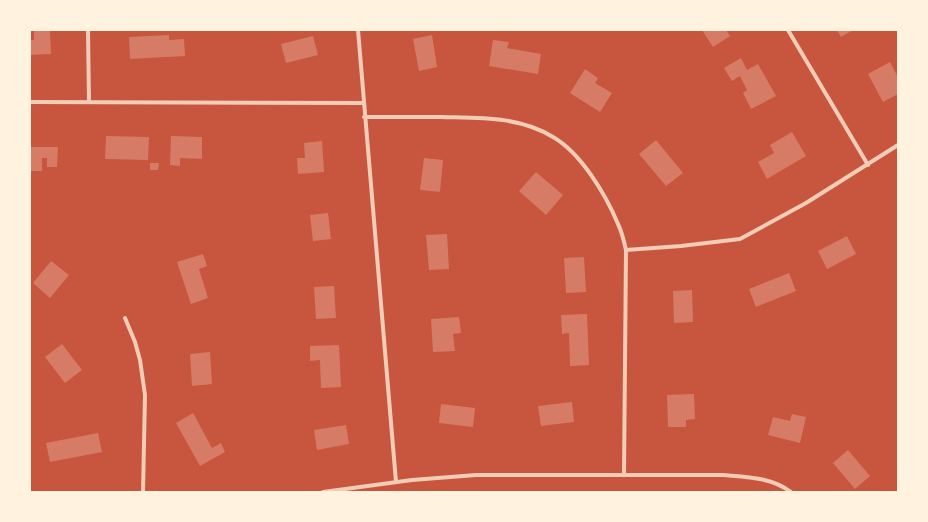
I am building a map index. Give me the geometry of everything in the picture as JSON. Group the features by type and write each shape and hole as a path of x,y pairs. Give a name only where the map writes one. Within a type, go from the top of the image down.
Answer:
{"street":[{"path":"88,30 89,102"},
{"path":"358,30 364,117 396,482"},
{"path":"788,30 868,165"},
{"path":"30,102 363,103"},
{"path":"364,117 486,118 511,121 534,128 554,137 568,148 580,162 606,199 618,225 626,250 624,475"},
{"path":"626,250 681,246 740,239 806,203 898,145"},
{"path":"125,318 135,342 140,360 145,394 143,492"},
{"path":"323,492 396,482 476,475 723,475 771,480 791,492"}],"building":[{"path":"34,30 50,30 51,54 30,55 30,40 34,40"},
{"path":"702,30 726,30 730,36 713,47"},
{"path":"837,30 853,30 841,37"},
{"path":"169,35 169,40 184,39 185,56 130,59 129,37"},
{"path":"432,35 437,67 419,71 413,39"},
{"path":"313,36 318,55 286,63 281,44"},
{"path":"493,40 509,42 507,48 541,54 538,74 489,66"},
{"path":"741,58 747,70 758,64 776,96 751,109 743,93 747,90 740,76 732,81 724,68"},
{"path":"890,62 898,77 898,94 883,102 868,74"},
{"path":"585,69 598,78 595,83 612,93 600,112 570,93"},
{"path":"792,132 806,156 767,179 758,162 774,153 770,145"},
{"path":"106,136 149,137 148,160 105,159"},
{"path":"171,136 202,137 202,159 180,158 180,166 170,165"},
{"path":"656,140 683,173 666,186 639,154"},
{"path":"322,141 324,172 298,174 297,158 305,158 304,143"},
{"path":"30,147 58,147 57,167 47,167 47,158 42,158 42,171 30,171"},
{"path":"424,158 443,160 440,192 420,190"},
{"path":"150,163 159,163 158,170 150,170"},
{"path":"536,172 563,195 546,215 519,191"},
{"path":"328,213 331,239 313,241 310,215"},
{"path":"447,234 449,269 429,270 426,235"},
{"path":"847,236 856,254 827,269 818,251"},
{"path":"203,254 207,266 199,269 208,298 191,304 177,262"},
{"path":"584,257 586,292 566,293 564,258"},
{"path":"51,261 69,275 50,298 33,283"},
{"path":"789,273 796,291 756,307 749,289"},
{"path":"334,286 336,318 316,319 314,287"},
{"path":"692,290 693,322 674,323 673,291"},
{"path":"587,314 589,365 570,366 569,333 562,334 561,315"},
{"path":"459,317 461,333 453,334 455,351 433,352 431,319"},
{"path":"62,344 82,370 65,383 45,357"},
{"path":"339,345 341,387 321,388 320,360 310,361 310,346"},
{"path":"210,352 212,384 192,386 190,354"},
{"path":"694,394 695,419 686,420 686,427 668,427 667,395"},
{"path":"572,402 574,422 541,426 538,406"},
{"path":"441,404 475,408 473,427 439,423"},
{"path":"193,413 212,448 221,443 225,452 200,466 176,423"},
{"path":"792,414 806,417 800,443 768,435 773,417 790,421"},
{"path":"346,425 349,444 317,450 314,430"},
{"path":"98,433 102,452 50,462 46,443"},
{"path":"848,450 870,476 855,489 833,463"}]}
